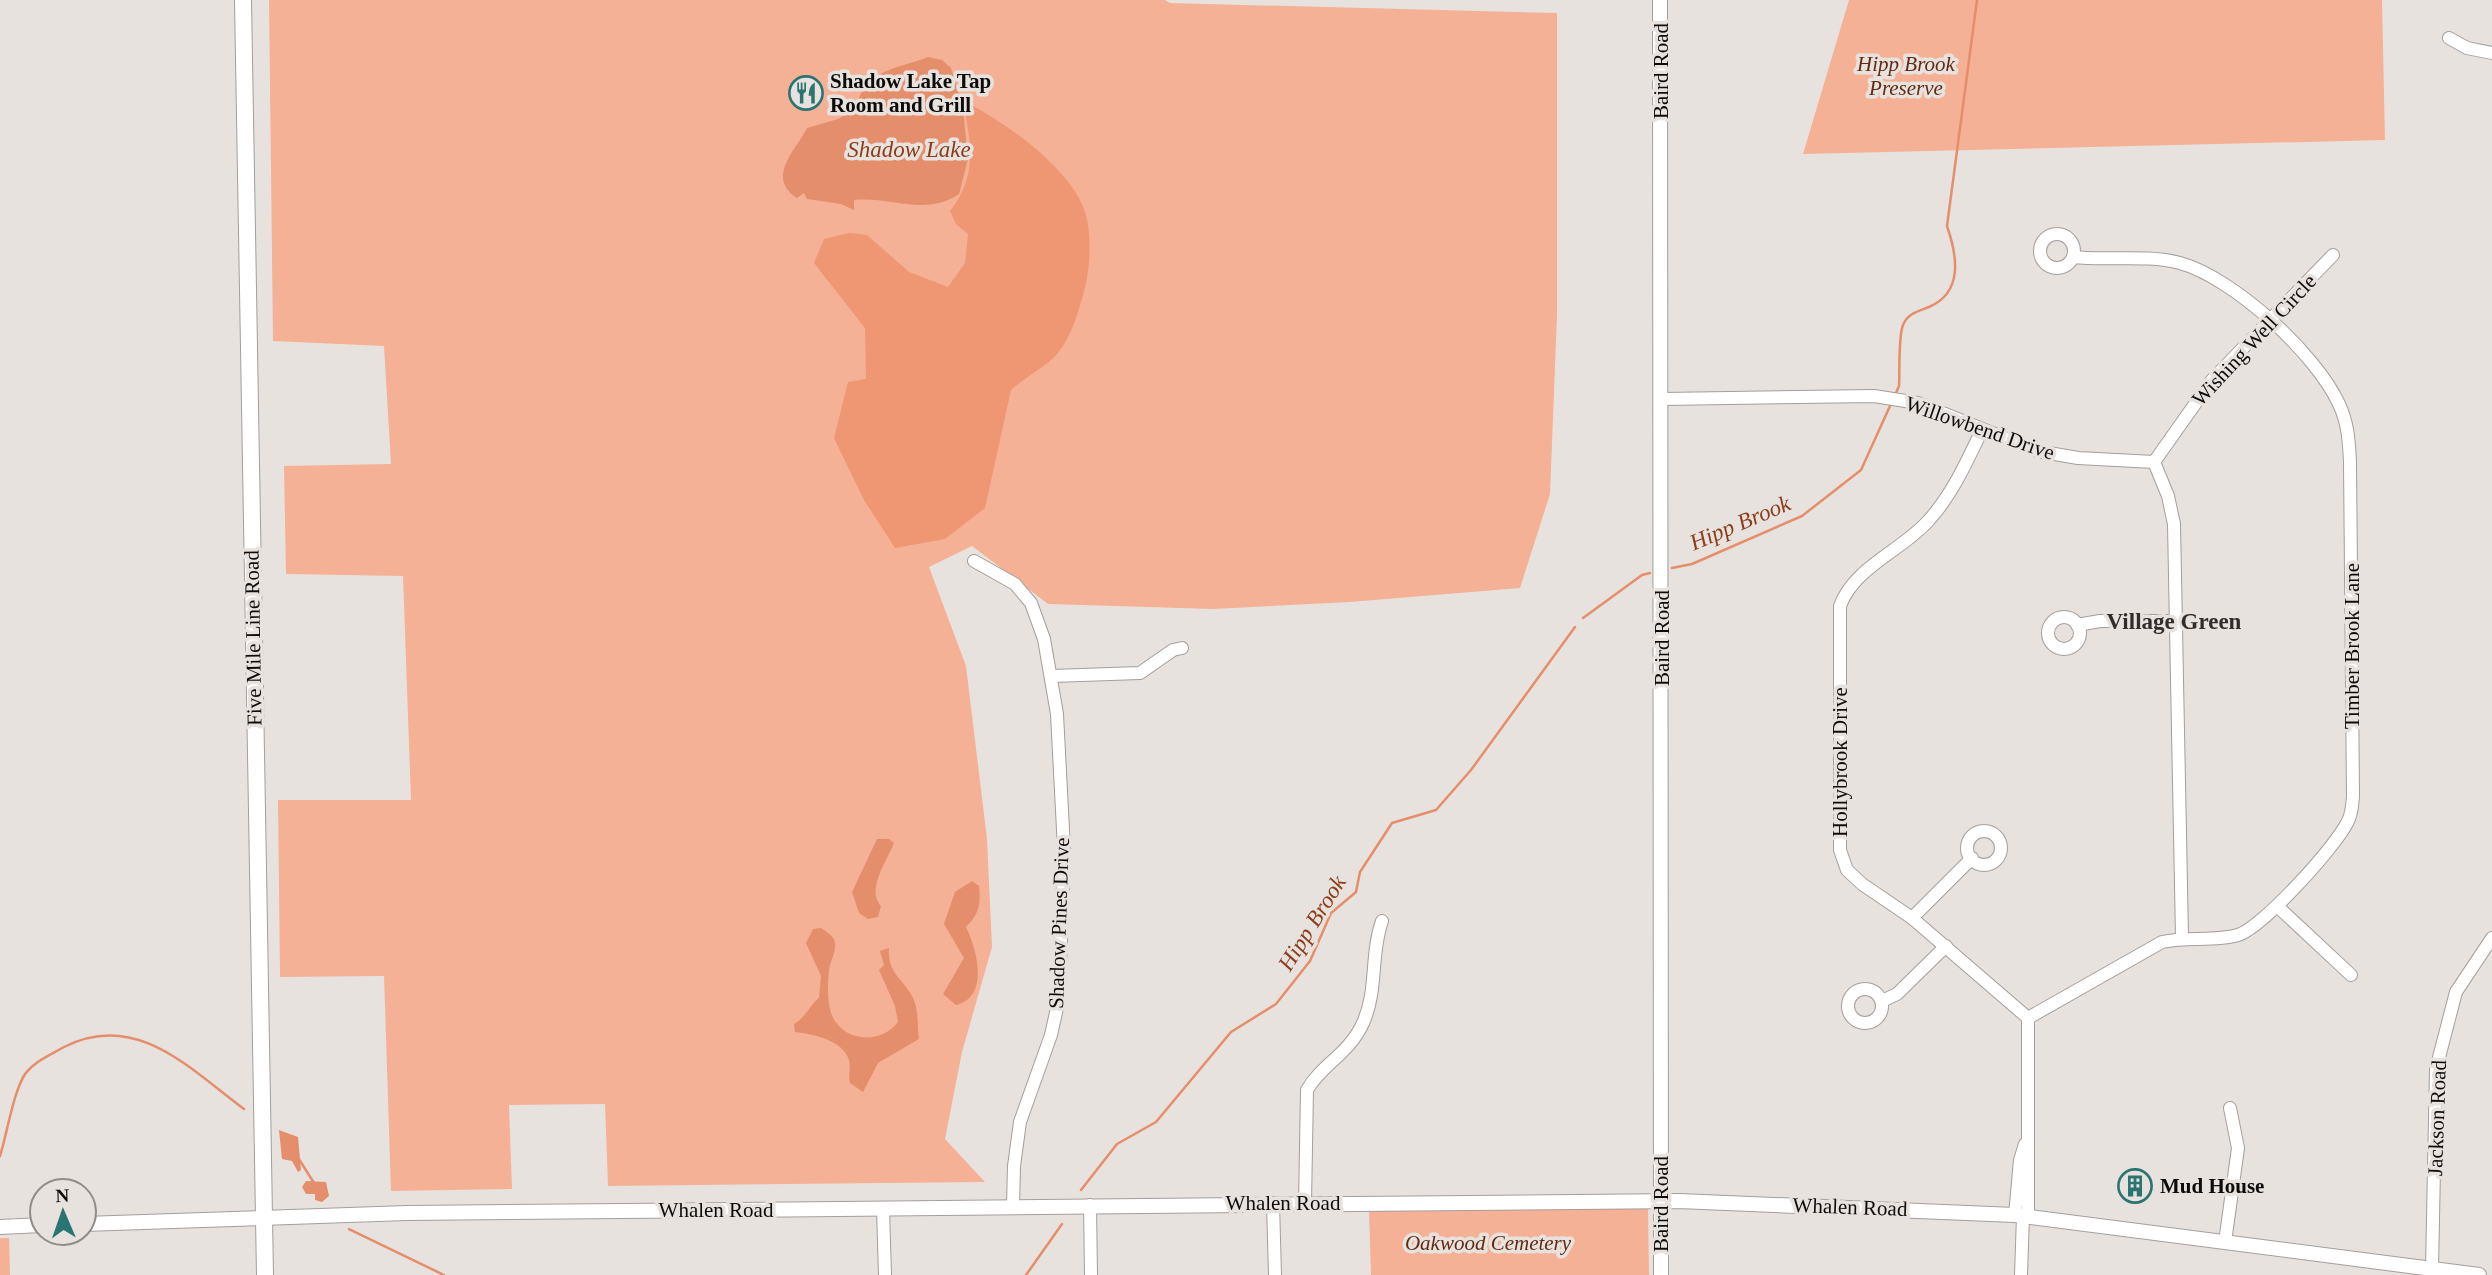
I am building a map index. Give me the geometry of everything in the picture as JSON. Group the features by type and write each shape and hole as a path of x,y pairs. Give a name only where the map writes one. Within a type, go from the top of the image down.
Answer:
{"main road":[{"name":"Five Mile Line Road","path":"243,0 265,1275"}],"street":[{"name":"Baird Road","path":"1660,0 1661,1275"},
{"path":"2449,38 2467,48 2492,53"},
{"name":"Wishing Well Circle","path":"2154,462 2212,380 2268,319 2333,255"},
{"name":"Timber Brook Lane","path":"2028,1018 2149,948 2182,937 2239,935 2250,930 2277,906 2343,832 2352,809 2350,462 2348,431 2339,403 2320,374 2268,319 2213,278 2179,263 2073,257"},
{"name":"Willowbend Drive","path":"1662,399 1874,396 1918,403 1982,430 2057,456 2154,462"},
{"name":"Hollybrook Drive","path":"1982,430 1951,490 1931,518 1899,548 1857,579 1840,606 1843,860 1847,870 1862,884 1912,918 2028,1018"},
{"path":"2154,462 2168,496 2174,524 2182,937"},
{"name":"Shadow Pines Drive","path":"974,561 1015,584 1027,597 1040,623 1052,676 1065,849 1059,999 1051,1035 1020,1122 1013,1166 1013,1206"},
{"path":"2077,625 2100,621 2174,621"},
{"path":"1052,676 1140,674 1173,650 1181,648"},
{"path":"1912,918 1972,859"},
{"path":"2277,906 2351,975"},
{"path":"1305,1203 1307,1090 1350,1046 1363,1022 1372,996 1374,942 1382,921"},
{"name":"Jackson Road","path":"2432,1269 2436,1069 2456,992 2492,938"},
{"path":"1882,1001 1896,994 1946,946"},
{"path":"2021,1275 2020,1160 2025,1144 2028,1018"},
{"path":"2225,1242 2238,1148 2230,1108"},
{"name":"Whalen Road","path":"98,1223 263,1216 1661,1200 2022,1216 2479,1275"},
{"path":"1273,1203 1275,1275"},
{"path":"1090,1205 1091,1275"},
{"path":"883,1209 885,1275"},
{"path":"0,1227 28,1226"}],"green space":[{"path":"269,0 1165,0 1170,3 1557,13 1557,316 1550,494 1520,588 1350,602 1213,609 1048,604 972,546 929,567 966,666 987,839 992,947 962,1052 945,1139 985,1182 608,1186 605,1104 509,1105 512,1189 391,1191 384,976 280,977 278,800 411,800 403,576 286,574 284,466 391,464 384,346 273,341"},
{"name":"Hipp Brook Preserve","path":"1849,0 2382,0 2385,140 1803,154"},
{"name":"Oakwood Cemetery","path":"1648,1208 1649,1275 1371,1275 1369,1211"},
{"path":"0,1238 9,1238 10,1275 0,1275"}],"shaded area":[{"path":"963,101 997,120 1035,148 1067,181 1079,198 1088,224 1090,245 1087,276 1076,318 1062,347 1047,363 1011,390 985,508 945,539 895,548 864,500 834,438 848,382 866,379 865,328 814,263 824,239 849,233 867,235 909,272 948,287 965,263 968,234 956,224 950,211 959,198 969,172 970,145"}],"water":[{"name":"Shadow Lake","path":"928,57 942,60 951,68 963,109 968,159 959,194 946,201 920,205 854,200 854,210 841,204 807,199 804,193 797,198 788,190 783,172 807,128 838,119 853,110 866,113 867,110 858,102 869,83 886,71"},
{"path":"877,839 889,839 894,843 877,883 877,899 881,906 878,917 868,919 859,913 852,892"},
{"path":"972,881 979,886 979,904 974,918 966,927 977,960 977,983 967,1000 956,1005 943,994 964,958 944,924 955,892"},
{"path":"821,928 832,936 835,943 829,970 828,1000 834,1020 841,1028 850,1034 870,1037 890,1030 898,1022 895,1006 879,970 884,965 880,951 889,948 893,970 909,991 916,1008 919,1039 878,1063 863,1092 850,1083 849,1060 841,1047 818,1036 795,1032 794,1024 819,998 821,976 806,943 813,929"},
{"path":"279,1130 298,1137 301,1170 298,1172 292,1161 282,1159"},
{"path":"306,1181 326,1182 329,1196 322,1202 315,1200 315,1194 306,1194 302,1187"}],"waterway":[{"name":"Hipp Brook","path":"1896,393 1899,386 1901,331 1905,321 1940,300 1953,282 1955,260 1947,226 1977,0"},
{"name":"Hipp Brook","path":"1672,568 1692,564 1802,516 1861,470 1890,406"},
{"name":"Hipp Brook","path":"1583,618 1642,575 1650,573"},
{"name":"Hipp Brook","path":"1081,1190 1117,1144 1156,1122 1231,1032 1276,1004 1310,961 1331,913 1356,892 1360,872 1392,823 1436,810 1471,770 1575,627"},
{"name":"Hipp Brook","path":"0,1156 14,1102 25,1074 33,1065 48,1056 90,1037 115,1035 161,1049 244,1109"},
{"name":"Hipp Brook","path":"297,1156 314,1183"},
{"name":"Hipp Brook","path":"1026,1275 1062,1224"},
{"name":"Hipp Brook","path":"349,1229 444,1275"}],"place":[{"name":"Shadow Lake Tap Room and Grill","path":"806,93"},
{"name":"Mud House","path":"2135,1186"}],"district":[{"name":"Village Green","path":"2174,621"}]}
